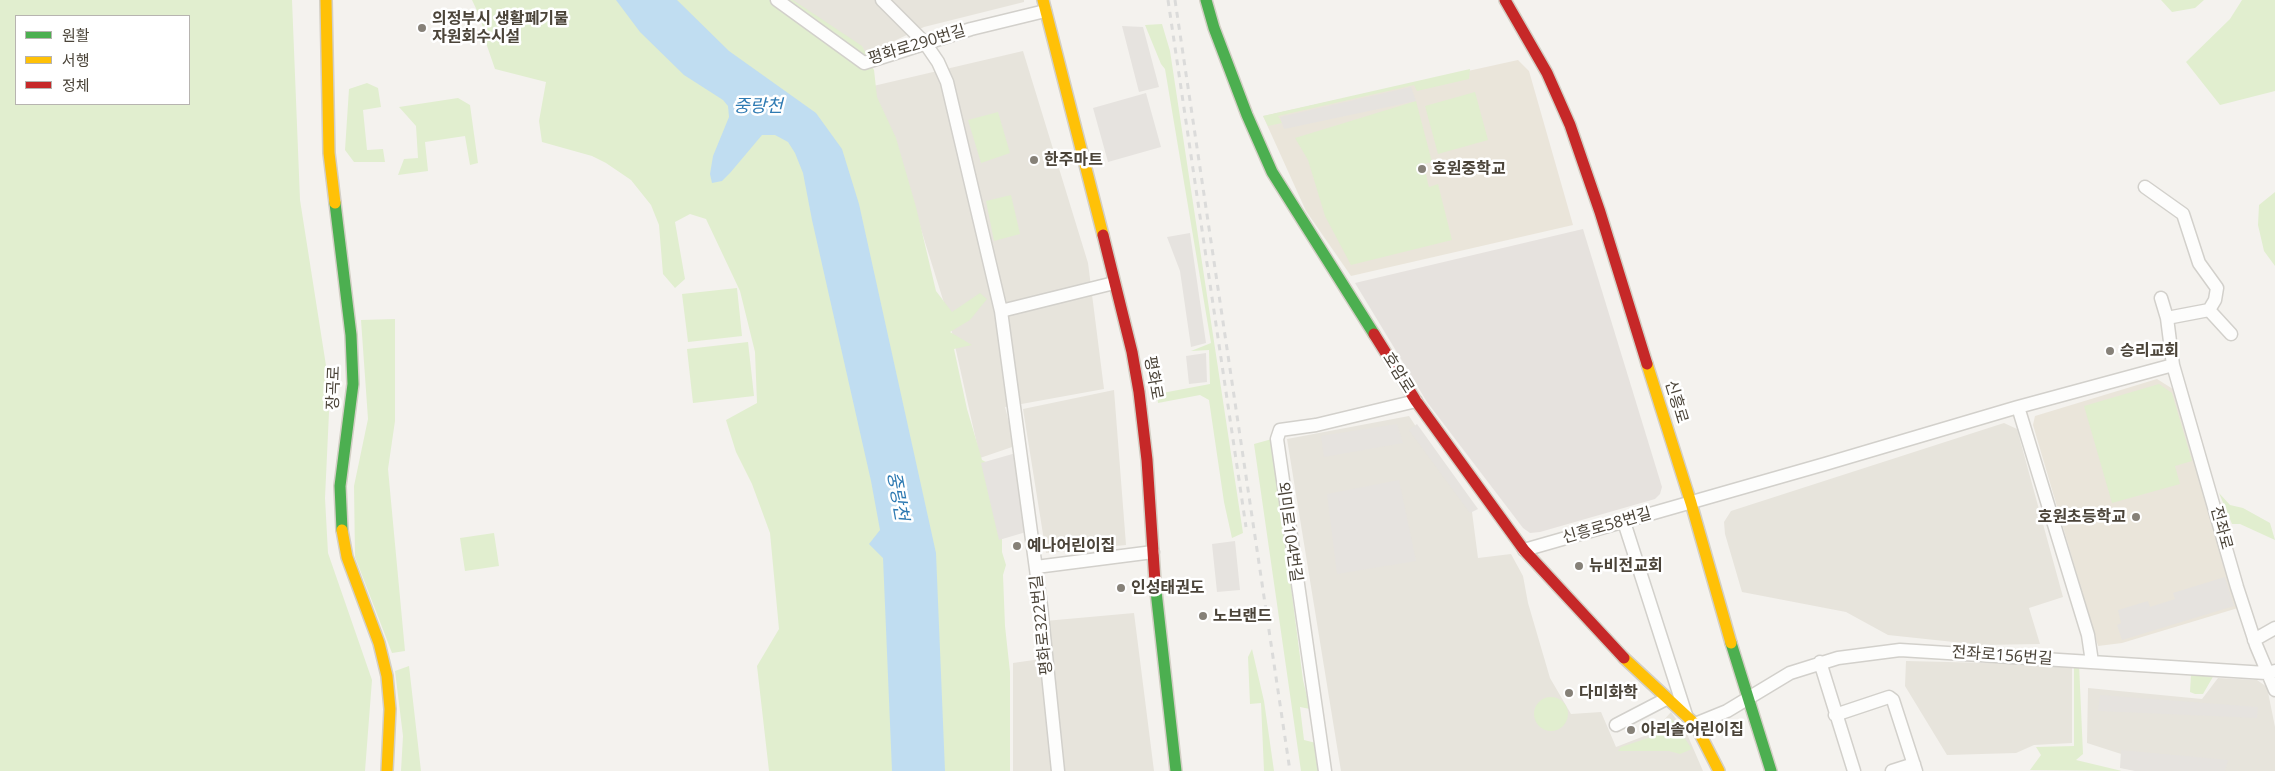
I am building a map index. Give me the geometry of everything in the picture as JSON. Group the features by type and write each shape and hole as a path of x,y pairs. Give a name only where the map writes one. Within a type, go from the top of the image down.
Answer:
{"street":[{"name":"장곡로","path":"326,0 330,153 351,335 352,384 340,486 340,520 347,558 379,643 387,676 390,708 387,771"},
{"name":"평화로290번길","path":"777,0 864,63 1044,6"},
{"path":"882,0 925,43 938,62 947,82 1002,311 1036,567"},
{"name":"호암로","path":"1206,0 1214,28 1247,116 1272,172 1416,401 1524,550 1614,650 1691,722 1719,771"},
{"name":"신흥로","path":"1505,0 1547,73 1573,133 1627,296 1771,771"},
{"name":"평화로","path":"1044,6 1132,352 1143,416 1152,552 1176,771"},
{"path":"2144,188 2183,214 2199,263 2217,288 2215,300 2209,310 2167,318"},
{"path":"1002,311 1114,283"},
{"name":"전좌로","path":"2161,298 2167,318 2173,365 2237,587 2254,640 2271,672 2275,690"},
{"path":"2209,310 2231,334"},
{"name":"신흥로58번길","path":"1524,550 2018,407 2173,365"},
{"name":"외미로104번길","path":"1325,771 1277,439 1280,430 1316,425 1416,401"},
{"path":"2018,407 2088,634 2092,662"},
{"path":"1624,522 1691,722"},
{"name":"평화로322번길","path":"1058,771 1036,567 1152,552"},
{"path":"2254,640 2275,628"},
{"name":"전좌로156번길","path":"1691,722 1727,711 1790,673 1820,662 1859,654 1900,650 2271,672"},
{"path":"1820,662 1854,771"},
{"path":"1835,715 1889,697 1893,700 1915,767 1892,771"},
{"path":"1616,725 1666,699"}],"shaded area":[{"path":"786,0 1024,0 1024,2 924,27 864,55"},
{"path":"1122,26 1143,27 1159,87 1139,92"},
{"path":"1023,51 1088,263 1104,389 1005,407 1015,446 980,458 949,319 900,162 869,87"},
{"name":"호원중학교","path":"1518,60 1529,71 1573,225 1351,276 1306,211 1263,116"},
{"path":"1411,87 1416,101 1284,129 1280,117"},
{"path":"1146,93 1161,147 1108,162 1093,108"},
{"path":"1583,229 1662,487 1660,494 1655,499 1540,532 1530,533 1523,528 1427,402 1355,283"},
{"path":"1190,233 1206,343 1191,347 1180,271 1167,237"},
{"path":"1206,353 1207,382 1189,384 1186,356"},
{"name":"호원초등학교","path":"2157,379 2176,391 2238,608 2122,643 2098,646 2033,425 2035,416"},
{"path":"1114,390 1126,545 1046,553 1023,409"},
{"path":"1409,416 1472,512 1478,558 1511,554 1523,576 1528,603 1550,678 1571,714 1601,712 1616,747 1652,733 1671,712 1687,734 1703,771 1341,771 1287,439"},
{"path":"2004,423 2017,429 2063,597 2029,608 2040,644 1982,645 1888,635 1846,612 1742,592 1725,534 1724,522 1731,511"},
{"path":"1397,424 1403,443 1324,457 1321,436"},
{"path":"1417,424 1478,509 1470,513 1409,430"},
{"path":"1016,453 1026,532 999,540 981,463"},
{"path":"1399,480 1416,561 1337,574 1327,494"},
{"path":"1235,541 1240,590 1217,592 1212,544"},
{"path":"2225,577 2234,606 2122,640 2117,625 2121,623 2118,610 2148,601 2150,607 2175,599 2173,593"},
{"path":"1134,613 1154,771 1013,771 1013,663 1048,658 1045,621"},
{"path":"1906,661 2072,665 2072,743 2034,745 2016,753 1947,755 1905,686"},
{"path":"2218,678 2257,680 2267,687 2275,727 2275,771 2174,771 2087,743 2088,688 2202,699"},
{"path":"2100,695 2258,707 2257,718 2098,711"},
{"path":"2121,750 2228,760 2225,771 2135,771 2120,768"}],"green space":[{"path":"0,0 292,0 300,200 330,391 325,498 328,553 372,680 365,771 0,771"},
{"path":"472,0 793,0 862,46 874,70 877,97 896,138 916,207 936,291 952,312 980,293 987,299 970,320 950,332 972,345 954,349 967,409 982,460 992,465 1002,531 1002,552 1006,565 1003,575 1005,626 1010,672 1010,771 769,771 757,666 779,629 770,533 752,484 736,452 726,420 757,403 755,352 740,291 706,219 690,214 675,222 685,279 675,288 663,274 659,225 651,205 631,180 606,163 592,156 542,142 539,121 546,82 495,69 485,40 481,19"},
{"path":"2161,0 2204,0 2195,8 2172,12"},
{"path":"2242,0 2275,0 2275,91 2220,105 2186,62 2230,19"},
{"path":"1162,24 1170,51 1243,533 1232,538 1224,502 1209,400 1200,395 1158,403 1157,394 1210,384 1209,350 1191,351 1211,343 1165,69 1161,64 1145,25"},
{"path":"1470,69 1469,79 1417,91 1414,85 1278,116 1282,123 1268,126 1263,116"},
{"path":"367,83 378,88 381,107 363,110 367,150 383,149 385,162 354,162 345,150 349,89"},
{"path":"1475,92 1488,140 1438,154 1425,106"},
{"path":"458,98 470,105 478,163 470,165 465,136 425,142 428,171 398,175 404,159 418,158 416,126 399,107"},
{"path":"1416,101 1432,162 1424,164 1428,184 1429,187 1438,184 1452,240 1351,265 1325,216 1308,160 1295,138"},
{"path":"998,112 1010,153 981,163 968,120"},
{"path":"2275,192 2275,266 2264,251 2258,225 2259,205"},
{"path":"1011,195 1020,234 994,241 986,201"},
{"path":"737,288 742,336 688,342 682,294"},
{"path":"395,319 395,421 388,469 405,651 392,653 355,557 354,486 368,419 361,320"},
{"path":"748,342 754,396 693,403 687,349"},
{"path":"2159,384 2172,393 2192,461 2175,466 2180,484 2112,503 2084,406"},
{"path":"1272,439 1303,680 1310,709 1300,707 1304,740 1316,743 1320,771 1301,771 1254,444"},
{"path":"2219,493 2230,505 2243,508 2270,523 2275,540 2240,524 2232,524"},
{"path":"494,533 499,566 465,571 460,538"},
{"path":"1252,649 1264,701 1274,771 1264,771 1261,703 1250,704 1248,657"},
{"path":"2079,664 2083,754 2076,760 2122,771 2030,770 2041,755 2036,747 2074,746 2074,665"},
{"path":"409,666 421,771 401,771 403,736 395,671"},
{"path":"2199,673 2214,675 2203,694 2195,694 2190,692 2191,675"},
{"path":"1551,697 1563,702 1568,714 1563,726 1551,731 1539,726 1534,714 1539,702"},
{"path":"1671,718 1692,749 1680,754 1669,751 1618,751 1621,747 1654,736"}],"water":[{"name":"중랑천","path":"616,0 677,0 729,51 816,113 842,149 859,204 936,553 945,771 892,771 883,558 869,544 880,530 871,481 803,173 795,153 788,142 775,135 762,135 722,181 712,183 710,174 713,156 729,117 728,106 723,100 684,75 640,32"}],"railway":[{"path":"1168,0 1246,527"},
{"path":"1175,0 1290,771"}],"traffic: fast":[{"path":"1206,0 1214,28 1247,115 1272,172 1374,334"},
{"path":"335,203 351,335 353,384 340,486 342,530"},
{"path":"1155,582 1176,771"},
{"path":"1731,643 1771,771"}],"traffic: slow":[{"path":"326,0 329,153 335,203"},
{"path":"1043,0 1103,235"},
{"path":"1647,364 1691,503 1731,643"},
{"path":"342,530 347,557 379,643 387,676 390,709 387,771"},
{"path":"1624,658 1695,724 1719,771"}],"traffic: jam":[{"path":"1505,0 1547,73 1570,125 1600,212 1647,364"},
{"path":"1103,235 1132,352 1139,392 1147,460 1155,582"},
{"path":"1374,334 1416,401 1524,550 1624,658"}],"place":[{"name":"의정부시 생활폐기물 자원회수시설","path":"422,28"},
{"name":"한주마트","path":"1034,160"},
{"name":"호원중학교","path":"1422,169"},
{"name":"승리교회","path":"2110,351"},
{"name":"호원초등학교","path":"2136,517"},
{"name":"예나어린이집","path":"1017,546"},
{"name":"뉴비전교회","path":"1579,566"},
{"name":"인성태권도","path":"1121,588"},
{"name":"노브랜드","path":"1203,616"},
{"name":"다미화학","path":"1569,693"},
{"name":"아리솔어린이집","path":"1631,730"}]}
